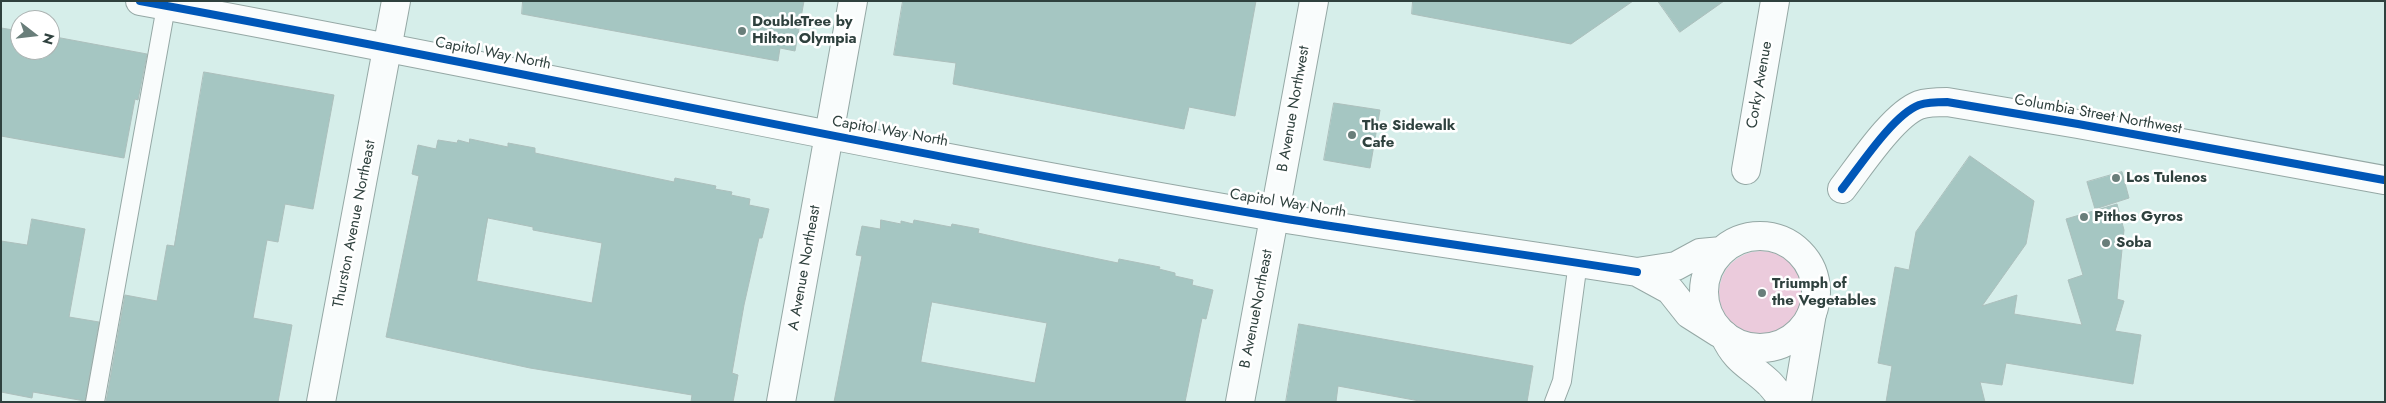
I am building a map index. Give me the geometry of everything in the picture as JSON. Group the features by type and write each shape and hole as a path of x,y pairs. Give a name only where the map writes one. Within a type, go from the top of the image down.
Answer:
{"street":[{"name":"Capitol Way North","path":"140,1 167,4 388,46 829,135 1274,217 1637,272 1676,266 1700,253 1722,251"},
{"name":"Thurston Avenue Northeast","path":"321,402 396,1"},
{"name":"A Avenue Northeast","path":"781,402 853,1"},
{"name":"B Avenue Northwest","path":"1274,217 1314,1"},
{"name":"Corky Avenue","path":"1746,170 1776,1"},
{"name":"Columbia Street Northwest","path":"1842,189 1895,122 1918,106 1932,102 1946,102 2078,124 2384,180"},
{"name":"B AvenueNortheast","path":"1240,402 1274,217"},
{"path":"1785,402 1771,384 1741,362 1732,351 1724,335 1714,324 1707,309 1704,294 1706,278 1712,264 1722,251 1736,241 1753,236 1771,237 1788,243 1801,253 1810,266 1816,282 1816,298 1797,402"},
{"name":"Capitol Way North","path":"1637,272 1670,290 1689,314 1724,335"},
{"path":"1724,335 1737,343 1751,348 1774,346 1794,337 1805,326 1812,313"}],"lane":[{"path":"95,402 167,4"},
{"path":"1554,402 1562,381 1578,262"}],"shaded area":[{"path":"1761,251 1784,258 1796,270 1803,293 1796,316 1784,328 1761,335 1738,328 1726,316 1719,293 1726,270 1738,258"}],"building":[{"name":"DoubleTree by Hilton Olympia","path":"523,1 804,1 795,51 780,48 778,61 522,14"},
{"path":"903,1 1256,1 1235,116 1189,107 1184,129 953,84 956,63 894,55"},
{"path":"1413,1 1633,1 1571,44 1412,14"},
{"path":"1658,1 1724,1 1680,32"},
{"path":"1,28 10,29 10,60 60,60 60,38 147,54 138,100 135,99 124,158 1,136"},
{"path":"204,72 334,95 313,209 285,204 278,242 267,240 253,318 292,325 278,402 106,402 125,295 157,301 167,245 174,246"},
{"name":"The Sidewalk Cafe","path":"1334,103 1380,110 1370,168 1324,160"},
{"path":"470,139 508,147 508,143 535,148 535,153 674,182 675,178 716,186 715,189 732,192 731,195 750,199 749,205 769,209 762,238 759,238 744,305 732,373 738,375 733,402 691,402 692,395 530,368 386,337 419,176 412,174 418,145 436,149 438,140 457,143 458,140 469,143","holes":["488,218 533,227 533,230 602,243 592,303 477,281"]},
{"path":"1970,156 2034,201 2026,244 1982,306 2017,295 2014,314 2082,325 2068,280 2083,275 2066,219 2117,204 2124,230 2117,299 2124,301 2115,331 2141,335 2133,384 2006,363 2002,385 1980,382 1985,402 1886,402 1892,366 1878,363 1895,267 1909,270 1916,232"},
{"path":"2122,172 2129,198 2095,209 2087,182"},
{"path":"32,219 85,229 69,317 99,322 85,401 33,392 32,398 1,392 1,241 27,245"},
{"path":"881,220 913,224 914,220 951,227 952,224 979,229 978,233 1118,263 1119,259 1160,267 1159,269 1175,273 1175,276 1193,280 1192,285 1213,290 1206,319 1202,318 1185,402 834,402 862,256 856,255 862,226 880,229","holes":["932,302 1047,323 1035,383 921,362"]},
{"path":"1299,324 1533,366 1527,402 1425,402 1338,386 1336,402 1286,402"}],"cycle path":[{"path":"140,1 282,27 849,139 1133,192 1275,217 1637,272"},
{"path":"1842,189 1878,142 1899,119 1919,105 1940,102 2078,124 2384,180"}],"place":[{"name":"DoubleTree by Hilton Olympia","path":"742,31"},
{"name":"The Sidewalk Cafe","path":"1352,135"},
{"name":"Los Tulenos","path":"2116,178"},
{"name":"Pithos Gyros","path":"2084,217"},
{"name":"Soba","path":"2106,243"},
{"name":"Triumph of the Vegetables","path":"1762,293"}]}
